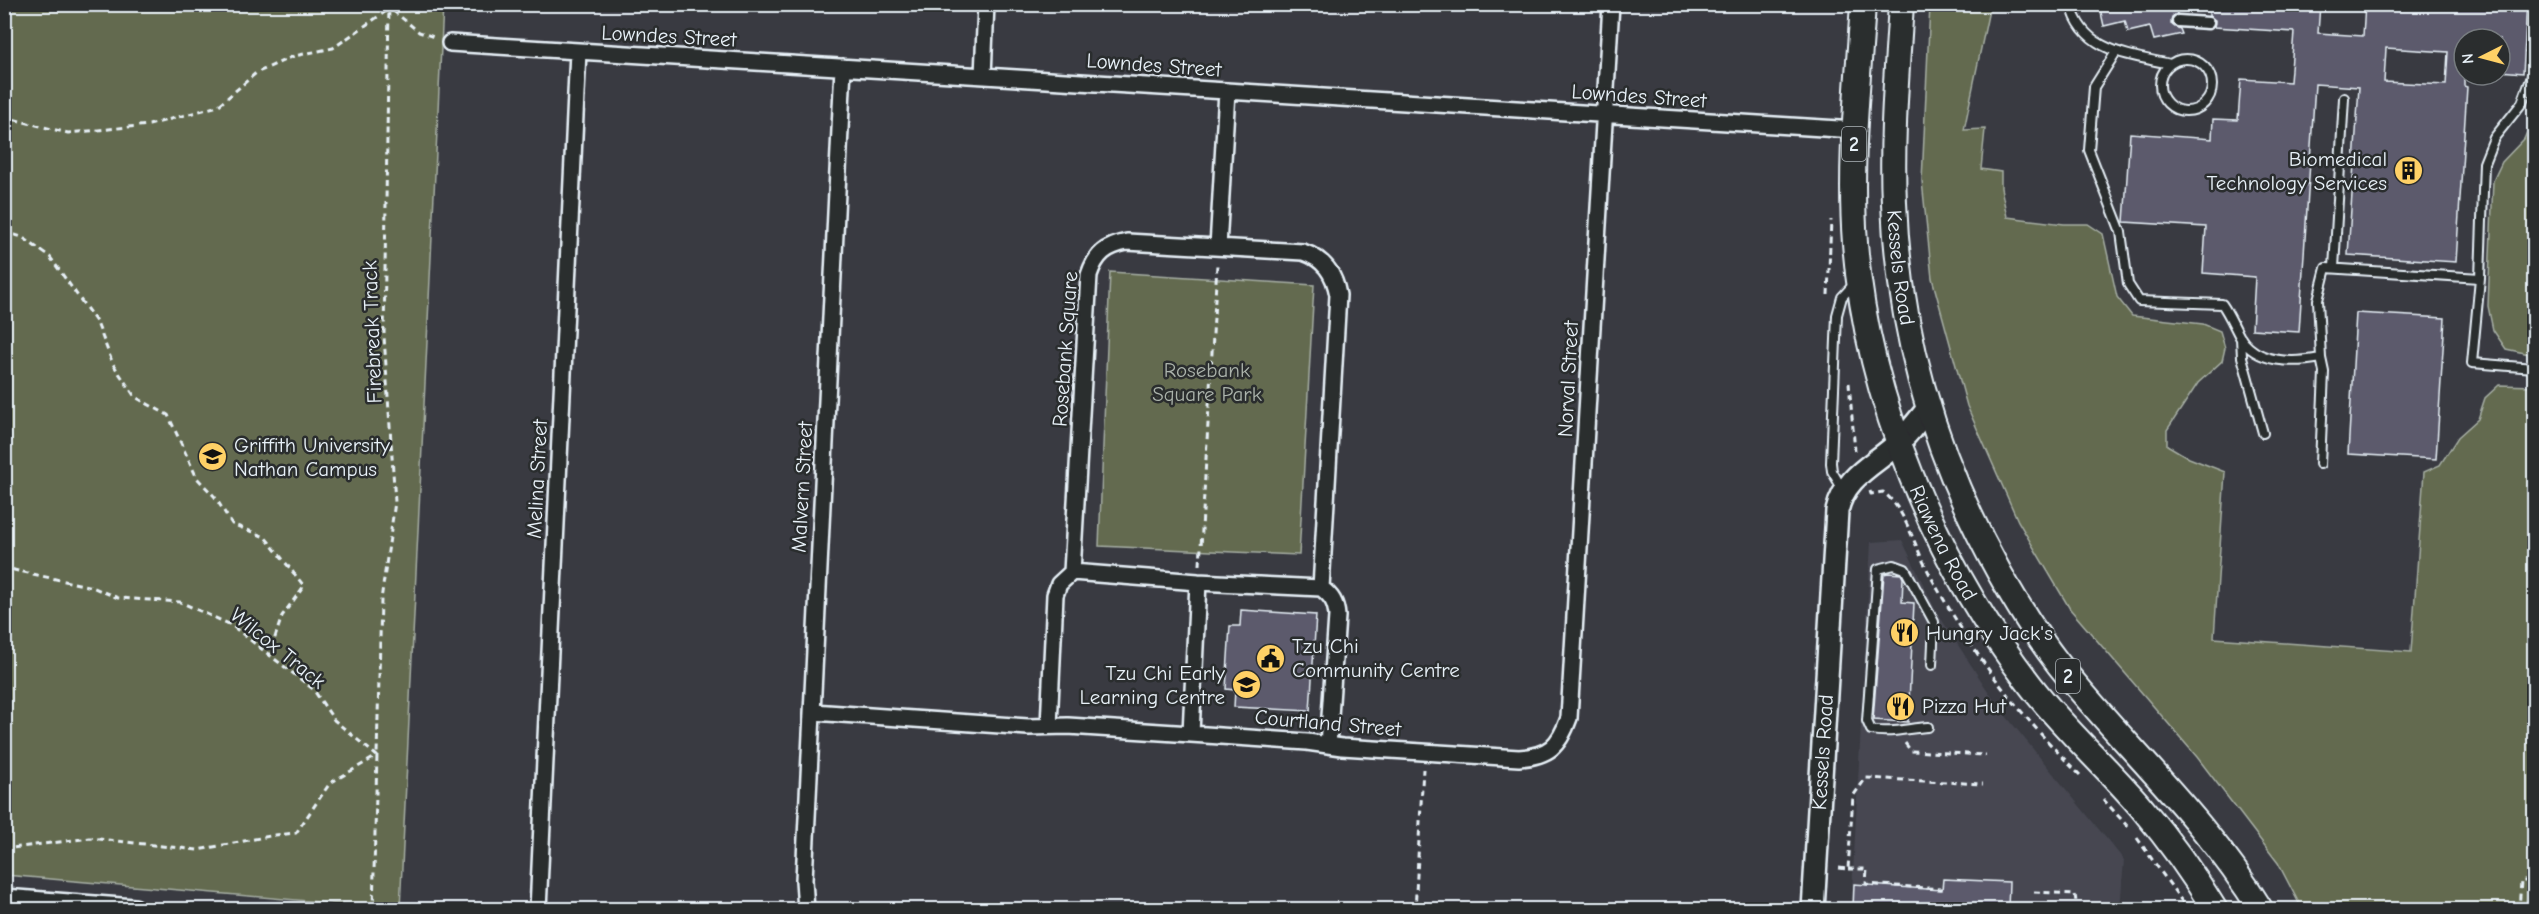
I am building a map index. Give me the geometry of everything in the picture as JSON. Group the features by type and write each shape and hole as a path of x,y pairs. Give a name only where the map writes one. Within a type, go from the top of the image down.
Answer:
{"highway":[{"name":"Kessels Road","path":"1858,279 1853,192 1863,4"},
{"name":"Kessels Road","path":"1901,4 1894,148 1894,204 1905,313 1927,410"},
{"name":"Riawena Road","path":"1858,279 1878,374 1900,442 1943,550 1983,620 2045,703 2140,806 2186,864 2215,909"},
{"name":"Riawena Road","path":"1927,410 1963,501 1983,543 2030,624 2059,665 2166,783 2214,841 2261,909"}],"main road":[{"name":"Kessels Road","path":"1813,909 1838,503 1844,491 1861,470 1900,442 1927,410"},
{"path":"4,900 134,909"}],"street":[{"path":"983,76 986,4"},
{"name":"Norval Street","path":"1550,750 1562,737 1569,718 1611,4"},
{"path":"2178,21 2208,24"},
{"name":"Lowndes Street","path":"450,43 1855,130"},
{"name":"Melina Street","path":"538,909 578,51"},
{"name":"Malvern Street","path":"806,909 804,880 843,67"},
{"path":"1218,247 1227,91"},
{"name":"Rosebank Square","path":"1072,572 1089,274 1094,261 1102,251 1113,244 1127,242 1303,252 1316,256 1328,268 1336,282 1338,295 1321,588"},
{"path":"1049,726 1055,595 1059,584 1072,572 1198,582 1321,588 1336,604 1337,616 1328,745"},
{"path":"1191,734 1198,582"},
{"name":"Courtland Street","path":"813,712 1028,727 1049,726 1191,734 1519,758 1535,757 1550,750"}],"lane":[{"path":"2071,4 2073,15 2083,31 2097,44 2116,52 2170,64 2187,58 2196,60 2210,72 2212,90 2203,105 2188,111 2180,111 2166,102 2160,86 2164,70 2170,64"},
{"path":"2116,52 2094,87 2088,150 2121,232 2127,284 2139,301 2222,304 2241,338 2253,351 2271,358 2291,362 2321,357"},
{"path":"2535,71 2522,103 2494,138 2484,163 2480,278 2472,363 2535,368"},
{"path":"2334,268 2344,98"},
{"path":"2320,464 2324,372 2318,300 2326,268 2480,278"},
{"path":"1844,491 1832,471 1831,463 1837,315 1842,297 1858,279"},
{"path":"2241,338 2242,357 2263,433"},
{"path":"1928,727 1905,728 1885,733 1871,730 1867,721 1878,569 1894,565 1905,569 1934,622 1932,664"}],"path":[{"path":"4,117 68,133 149,125 218,106 256,73 294,56 333,48 388,6 419,32 450,43"},
{"name":"Firebreak Track","path":"373,909 381,600 395,502 384,336 388,6"},
{"path":"1828,296 1831,212"},
{"path":"4,232 22,237 50,257 97,323 112,364 135,397 168,415 197,478 215,497 232,524 265,537 304,586 282,616 269,656"},
{"path":"1198,582 1218,247"},
{"path":"1848,372 1856,457"},
{"name":"Wilcox Track","path":"4,563 14,570 92,587 118,598 180,602 231,625 313,689 334,720 377,756"},
{"path":"1905,728 1904,743 1911,751 1986,755"},
{"path":"1415,909 1424,752"},
{"path":"4,849 90,838 198,850 296,833 330,783 377,756"},
{"path":"1848,869 1853,796 1866,778 1983,784"},
{"path":"1839,868 1867,869 1866,884 1942,889"},
{"path":"2519,909 2521,881 2535,881"},
{"path":"2034,892 2075,894 2077,909"}],"shaded area":[{"path":"1902,540 1936,611 1997,705 2124,860 2120,909 1851,910 1871,542"}],"green space":[{"name":"Griffith University Nathan Campus","path":"4,5 443,5 400,909 5,875"},
{"path":"1930,5 1990,5 1964,130 1985,129 1981,169 2001,172 2001,188 2007,217 2064,224 2088,224 2103,234 2117,297 2132,316 2203,324 2220,331 2225,348 2222,361 2198,383 2167,430 2167,445 2189,458 2225,472 2214,638 2411,652 2424,472 2440,465 2458,437 2478,419 2485,398 2499,385 2534,386 2534,780 2526,909 2302,909 2278,863 2197,757 2070,609 2018,521 1967,406 1932,278 1922,181"},
{"path":"2534,116 2534,355 2506,349 2493,330 2488,306 2493,181 2502,162 2524,139"},
{"name":"Rosebank Square Park","path":"1110,272 1314,285 1299,555 1099,546"}],"building":[{"path":"2099,4 2175,4 2177,14 2172,17 2171,24 2180,29 2182,34 2154,40 2150,27 2128,32 2125,21 2104,26"},
{"path":"2209,4 2320,4 2318,33 2363,36 2365,4 2527,4 2523,73 2512,72 2512,27 2452,27 2452,87 2467,87 2456,262 2348,255 2359,87 2315,84 2299,332 2252,329 2255,277 2203,273 2206,227 2124,222 2130,133 2212,139 2213,119 2238,120 2241,79 2290,82 2294,32 2214,27 2215,20 2209,16","holes":["2386,48 2448,52 2446,85 2384,82"]},
{"path":"2356,313 2445,318 2436,459 2348,454"},
{"path":"1884,574 1901,574 1903,578 1902,602 1914,603 1908,722 1873,720"},
{"name":"Tzu Chi Community Centre","path":"1241,610 1316,615 1310,711 1234,707 1235,690 1226,689 1230,626 1240,626"},
{"path":"1943,879 2009,882 2008,909 1853,909 1854,884 1942,890"}],"place":[{"name":"Biomedical Technology Services","path":"2408,171"},
{"name":"Griffith University Nathan Campus","path":"213,457"},
{"name":"Hungry Jack's","path":"1905,633"},
{"name":"Tzu Chi Community Centre","path":"1271,658"},
{"name":"Tzu Chi Early Learning Centre","path":"1246,685"},
{"name":"Pizza Hut","path":"1901,706"}]}
